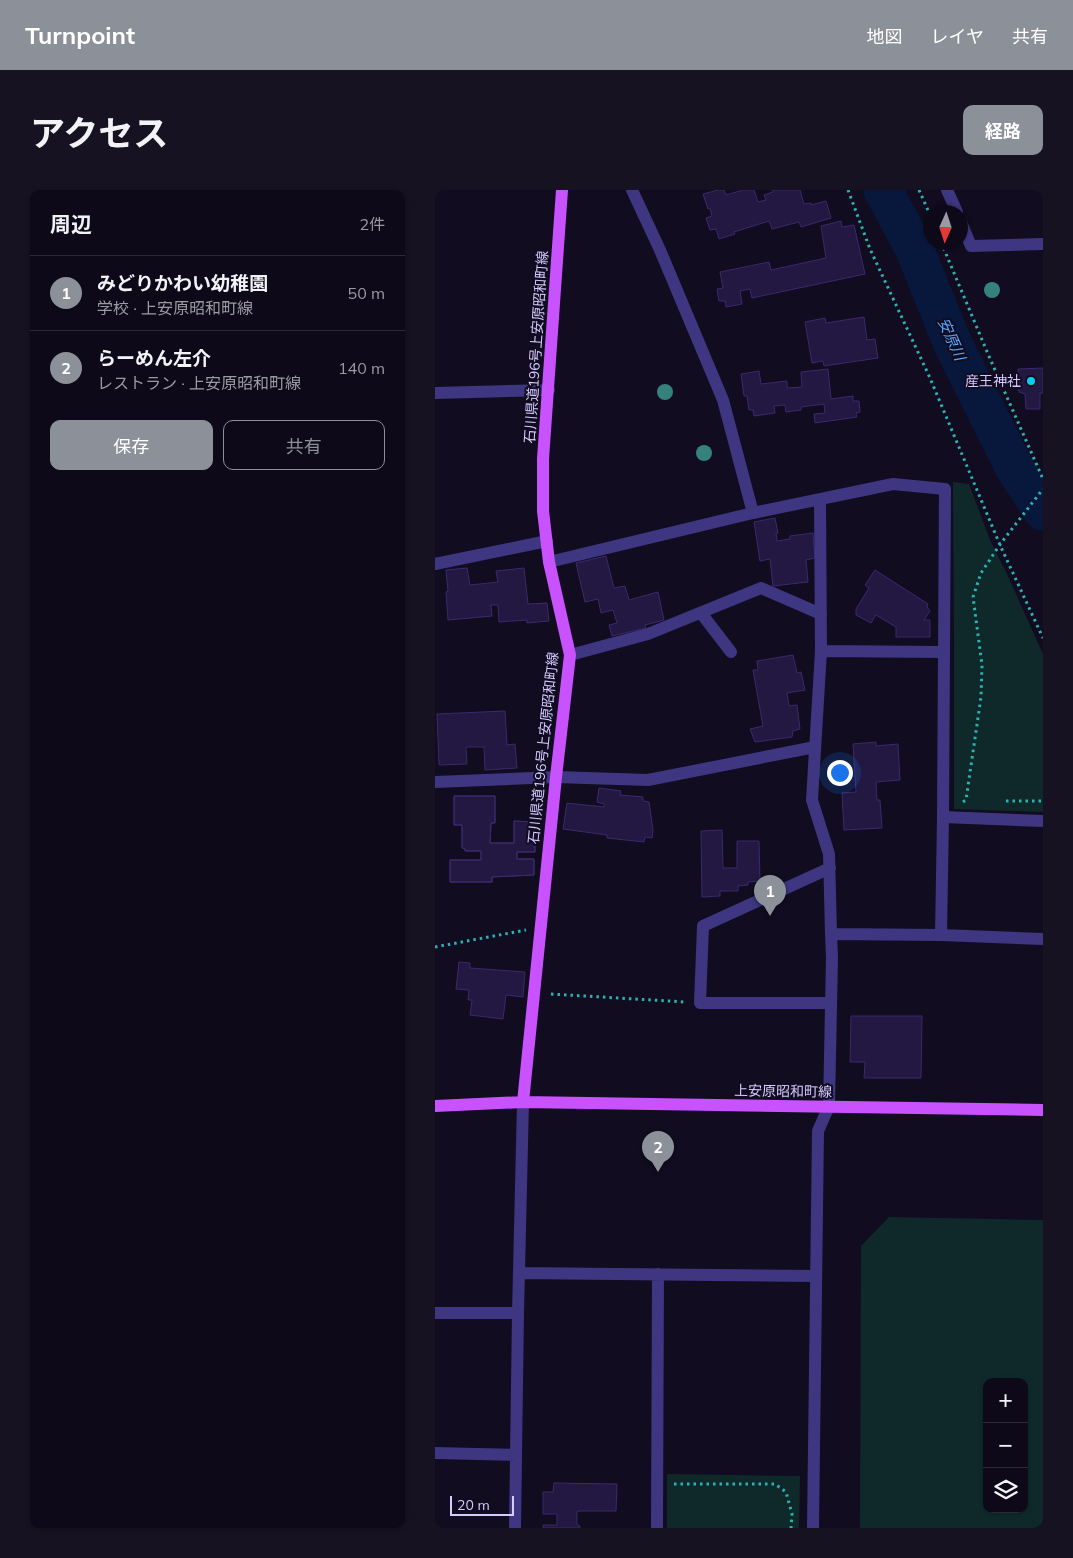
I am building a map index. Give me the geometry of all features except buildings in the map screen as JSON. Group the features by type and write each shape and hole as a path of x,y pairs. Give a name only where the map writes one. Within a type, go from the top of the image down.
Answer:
{"main road":[{"name":"石川県道196号上安原昭和町線","path":"523,1102 570,655 549,562 543,511 543,459 562,190"},
{"path":"435,1106 523,1102"},
{"name":"上安原昭和町線","path":"523,1102 1043,1110"}],"street":[{"path":"633,190 723,400 753,514"},
{"path":"947,190 954,205"},
{"path":"968,239 971,246 1043,244"},
{"path":"435,393 549,390"},
{"path":"549,562 753,514 893,484 945,489 941,935"},
{"path":"813,1528 818,1131 829,1106 831,1004 829,854 812,800 821,651 820,500"},
{"path":"435,564 547,541"},
{"path":"570,655 648,634 761,588 821,614"},
{"path":"701,613 731,652"},
{"path":"821,651 943,652"},
{"path":"435,782 556,777 647,780 815,747"},
{"path":"943,817 1043,821"},
{"path":"830,868 703,926 700,1003 831,1004"},
{"path":"831,934 941,935 1043,939"},
{"path":"515,1528 523,1102"},
{"path":"519,1273 816,1276"},
{"path":"657,1528 659,1274"},
{"path":"435,1312 518,1313"},
{"path":"435,1453 516,1455"}],"path":[{"path":"848,190 871,249 930,378 1043,638"},
{"path":"919,190 926,205"},
{"path":"944,250 1043,480"},
{"path":"943,817 966,800 981,696 982,665 973,597 981,573 1043,489"},
{"path":"435,947 541,927"},
{"path":"534,992 700,1003"},
{"path":"658,1485 688,1483 775,1484 786,1492 793,1514 791,1528"}],"green space":[{"path":"953,482 969,484 990,540 1043,654 1043,812 954,809"},
{"path":"889,1217 1043,1220 1043,1528 860,1528 861,1246"},
{"path":"667,1474 800,1476 799,1528 667,1528"}],"waterway":[{"name":"安原川","path":"883,190 914,248 952,342 1014,467 1043,511"}],"place":[{"name":"産王神社","path":"1031,381"},
{"name":"みどりかわい幼稚園","path":"770,916"},
{"name":"らーめん左介","path":"658,1172"}]}
